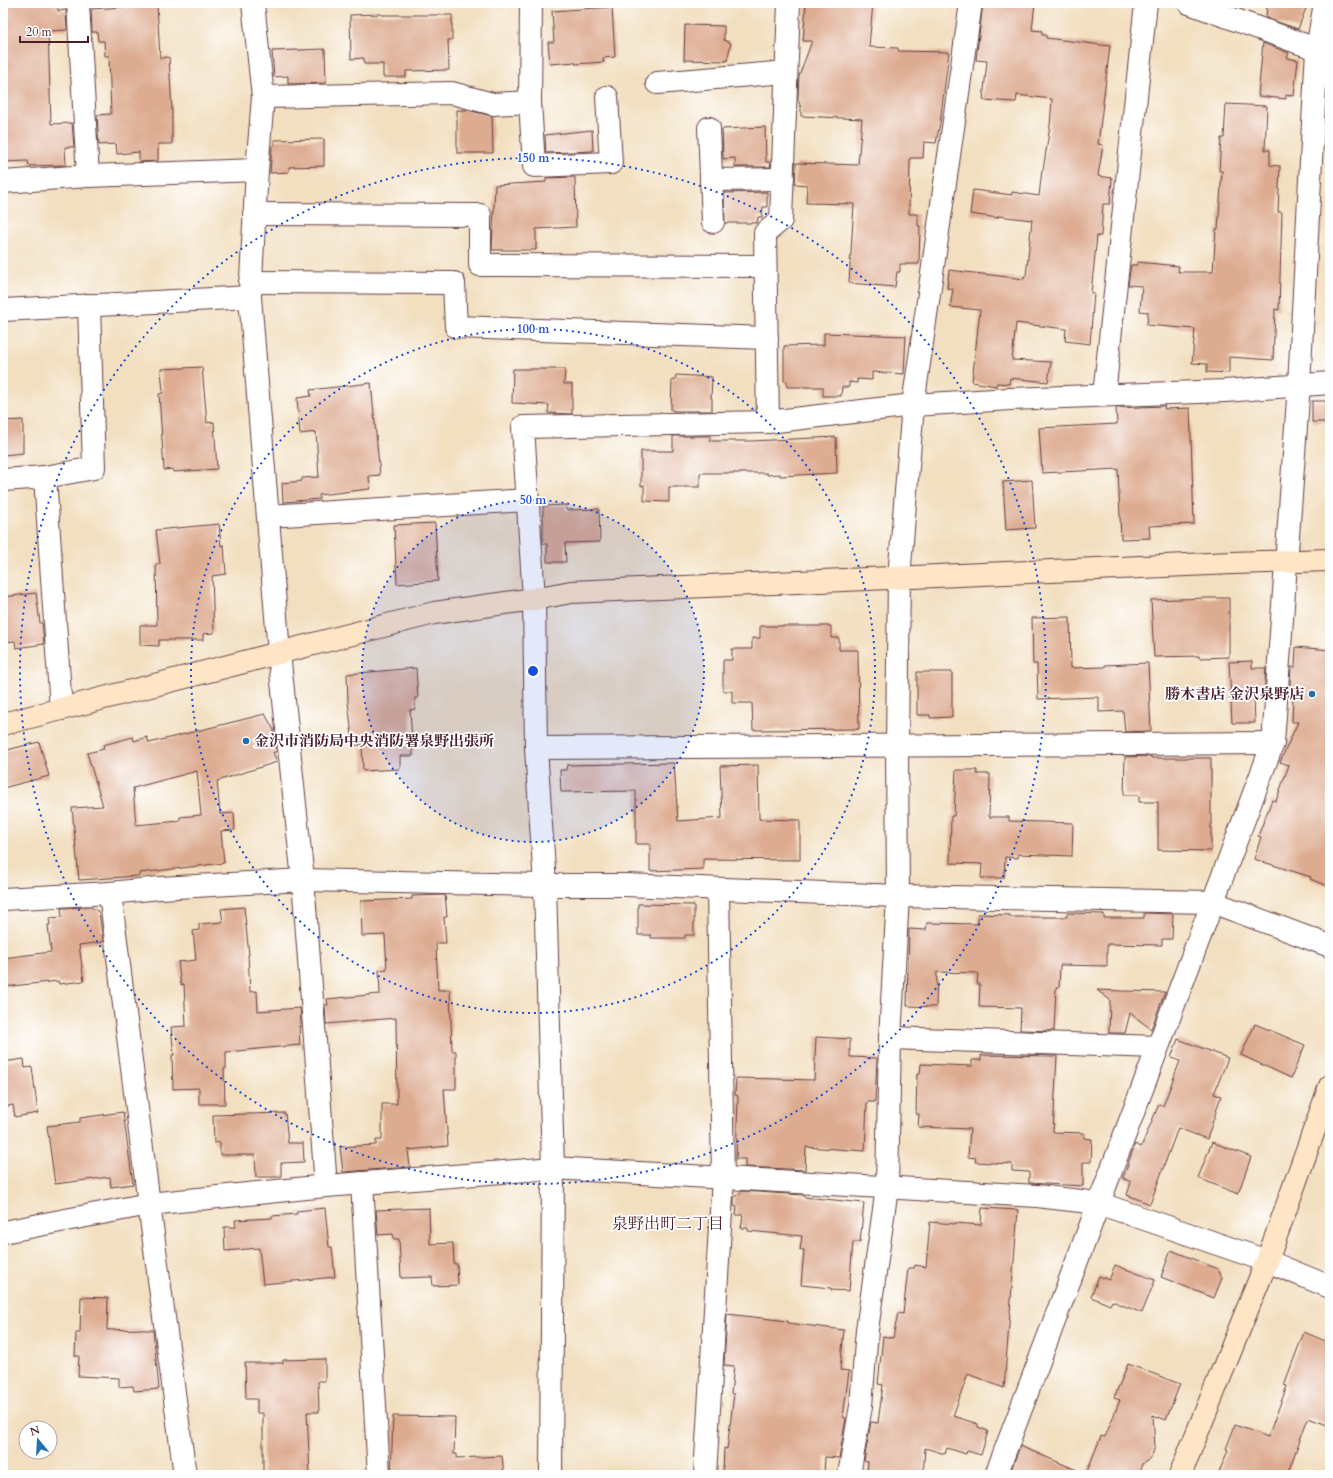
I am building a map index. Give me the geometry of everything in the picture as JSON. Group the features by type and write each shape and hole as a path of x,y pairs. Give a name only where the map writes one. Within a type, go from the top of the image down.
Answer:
{"street":[{"path":"78,3 88,176"},
{"path":"253,3 263,97 250,290 280,652 303,880 326,1186"},
{"path":"531,3 530,102 534,166 611,163 606,97"},
{"path":"768,422 765,232 781,220 789,3"},
{"path":"849,1475 861,1406 868,1330 887,1188 890,1038 898,896 897,746 899,578 913,405 971,3"},
{"path":"1104,395 1146,3"},
{"path":"1189,3 1323,51"},
{"path":"996,1475 1273,743 1323,51 1325,3"},
{"path":"657,84 786,72"},
{"path":"263,97 452,93 493,104 530,102"},
{"path":"709,128 713,222"},
{"path":"3,182 88,176 257,170"},
{"path":"711,180 783,179"},
{"path":"254,214 480,215 480,265"},
{"path":"3,310 89,305 250,290 454,283 480,265 765,266"},
{"path":"454,283 456,327 767,338"},
{"path":"3,480 45,477 94,468 89,305"},
{"path":"551,1475 553,1168 545,885 536,748 534,599 523,427 768,422 913,405 1010,399 1225,391 1330,383"},
{"path":"45,477 61,709"},
{"path":"268,516 528,500"},
{"path":"3,724 434,613 534,599 571,592 1330,560"},
{"path":"536,748 1273,743"},
{"path":"3,899 303,880 545,885 624,885 898,896 1212,902 1330,946"},
{"path":"704,1475 723,1178 718,889"},
{"path":"110,892 185,1475"},
{"path":"890,1038 1157,1048"},
{"path":"1180,1475 1267,1261 1330,1086"},
{"path":"3,1232 149,1204 326,1186 553,1168 1037,1196 1098,1203 1267,1261 1330,1287"},
{"path":"362,1183 379,1475"}],"building":[{"path":"3,3 52,3 58,4 58,11 66,10 67,30 48,31 51,124 72,123 74,147 65,147 66,165 29,166 28,161 3,162"},
{"path":"837,3 873,3 869,47 898,48 898,51 949,52 936,143 924,142 923,158 910,158 909,214 918,214 918,226 920,226 919,264 900,264 900,272 897,272 895,287 849,283 854,204 806,203 807,185 795,184 796,163 858,165 862,119 801,116 801,108 798,99 799,76 812,41 803,41 806,4 837,5"},
{"path":"983,3 1035,3 1032,30 1042,31 1042,35 1046,35 1046,38 1110,46 1098,144 1103,145 1098,176 1112,178 1110,204 1103,204 1101,236 1097,236 1091,293 1094,293 1090,344 1065,341 1066,329 1016,323 1012,360 1051,362 1048,382 1010,378 1009,384 997,383 996,386 972,382 980,310 950,307 953,289 947,288 949,270 1024,279 1024,276 1026,276 1032,220 998,216 998,218 970,214 973,190 1012,195 1012,192 1039,196 1050,126 1052,99 1017,95 1016,102 983,100 987,61 976,60"},
{"path":"1267,3 1308,3 1298,29 1266,18"},
{"path":"157,5 160,58 169,57 172,144 158,144 158,161 139,162 139,152 117,154 116,144 99,145 97,115 111,114 109,56 105,56 104,41 98,41 97,32 92,32 91,9"},
{"path":"612,7 615,57 603,58 604,62 550,64 548,42 554,42 552,11"},
{"path":"350,15 452,15 452,40 448,40 449,70 406,71 406,77 383,77 383,64 364,64 364,58 351,59"},
{"path":"685,25 724,26 724,40 731,43 727,61 684,60"},
{"path":"1263,43 1289,53 1287,58 1298,60 1294,96 1286,95 1286,99 1258,96"},
{"path":"325,49 326,83 288,84 288,76 274,77 272,51"},
{"path":"1226,104 1267,106 1265,150 1270,150 1270,165 1280,166 1278,212 1282,212 1279,310 1275,309 1273,360 1229,357 1229,373 1207,372 1207,364 1192,363 1195,329 1147,325 1148,312 1140,311 1142,286 1128,285 1131,265 1137,265 1137,262 1179,266 1178,272 1213,272 1222,171 1219,171 1221,138 1224,138"},
{"path":"457,110 467,110 492,116 493,153 457,153"},
{"path":"765,127 766,162 771,162 770,167 735,167 735,158 723,159 722,129"},
{"path":"592,130 593,151 546,153 545,135"},
{"path":"324,139 324,166 289,167 289,172 270,173 272,146 274,146 274,140"},
{"path":"575,177 576,227 536,229 536,250 492,250 495,185 546,182 546,178"},
{"path":"767,192 767,207 763,207 762,217 758,217 757,223 725,223 724,193"},
{"path":"824,333 906,336 904,374 872,372 872,380 857,379 857,383 849,382 849,387 842,387 841,396 823,396 823,387 787,387 787,381 784,381 784,346 824,345"},
{"path":"202,367 207,423 214,422 217,469 173,472 173,469 164,470 159,394 163,393 161,369"},
{"path":"513,369 565,369 564,384 572,384 572,414 548,413 549,405 512,403"},
{"path":"676,375 712,377 712,411 671,410 672,380 675,380"},
{"path":"371,383 380,475 369,476 370,489 319,495 320,499 283,502 282,483 302,481 302,478 319,477 316,432 300,434 297,398 311,396 310,390"},
{"path":"1312,401 1330,401 1330,422 1312,422"},
{"path":"1165,406 1164,409 1190,408 1194,524 1149,526 1150,538 1121,539 1118,469 1042,473 1039,428 1117,424 1116,408"},
{"path":"23,420 23,453 3,455 3,421"},
{"path":"673,436 710,436 710,441 751,441 836,437 837,473 780,476 780,474 767,475 767,473 700,473 700,487 669,487 669,502 644,501 644,485 641,486 641,451 673,451"},
{"path":"1032,480 1035,528 1006,530 1003,482"},
{"path":"566,505 566,510 599,509 600,542 565,543 566,562 547,562 547,544 543,544 543,506"},
{"path":"435,523 438,581 397,584 394,525"},
{"path":"219,524 221,546 224,545 226,574 212,576 214,633 203,634 203,640 159,640 159,646 140,645 140,625 157,625 156,564 160,564 156,530"},
{"path":"36,593 40,623 42,623 44,644 16,648 15,641 3,642 3,597"},
{"path":"1229,598 1229,657 1154,657 1151,600"},
{"path":"1070,617 1071,668 1105,667 1105,665 1148,663 1151,731 1125,732 1123,711 1099,712 1099,697 1038,699 1037,664 1033,664 1032,618"},
{"path":"760,626 831,626 831,638 839,638 839,650 858,650 859,729 753,730 752,703 732,703 732,691 723,691 723,660 732,660 732,649 752,649 752,638 760,638"},
{"path":"1296,647 1330,650 1330,887 1310,879 1311,877 1254,859 1261,837 1258,836 1272,800 1276,801 1289,765 1280,762 1298,722 1292,722 1293,697 1289,697 1291,667 1295,667"},
{"path":"1252,661 1252,668 1266,668 1264,697 1254,697 1255,723 1232,723 1229,662"},
{"path":"416,668 418,698 415,698 415,709 410,710 413,756 400,756 400,769 363,771 362,745 353,745 348,701 347,674"},
{"path":"917,672 952,672 952,717 930,718 930,715 917,715"},
{"path":"265,714 274,730 273,741 277,752 273,752 277,762 217,781 220,814 234,813 235,830 221,831 224,863 139,873 139,876 79,880 72,808 103,806 87,753 104,749 103,745 133,737 134,741 147,737 149,743","holes":["197,771 201,815 180,817 180,821 136,825 133,788"]},
{"path":"39,742 49,776 3,788 3,751"},
{"path":"1151,756 1151,758 1211,758 1211,851 1158,850 1158,802 1139,802 1139,795 1124,795 1125,757"},
{"path":"674,763 678,821 722,818 720,766 758,765 759,819 800,820 800,860 703,859 703,869 650,871 650,844 636,844 636,791 561,792 560,770 566,770 567,765"},
{"path":"956,770 977,770 977,774 990,774 989,817 1009,817 1009,821 1073,823 1072,856 1018,854 1018,858 1005,857 1004,878 981,878 982,864 950,863 951,816 954,816"},
{"path":"445,895 447,917 444,917 446,943 436,943 438,990 450,990 452,1051 456,1051 456,1089 444,1089 448,1146 408,1150 410,1167 343,1172 340,1147 376,1145 376,1140 382,1140 382,1104 397,1104 396,1018 326,1024 325,1005 328,1005 327,999 380,994 379,970 387,969 385,935 362,936 361,901 412,899 412,896"},
{"path":"638,904 694,905 694,935 685,935 685,938 651,938 651,935 638,935"},
{"path":"91,907 99,912 103,942 79,945 84,981 59,984 58,981 3,987 3,958 51,952 48,925 50,925 49,918 62,917 61,908"},
{"path":"244,907 249,955 250,992 257,991 258,1011 300,1008 300,1045 226,1052 226,1068 224,1069 225,1104 199,1104 199,1088 173,1089 172,1055 174,1055 171,1027 186,1026 184,984 181,985 178,962 196,960 193,931 199,930 199,924 223,922 221,909"},
{"path":"1067,913 1104,914 1104,918 1144,918 1144,913 1173,914 1172,939 1162,939 1162,945 1107,944 1107,966 1060,965 1059,988 1056,988 1054,1031 1020,1030 1021,1008 979,1007 980,984 977,984 978,973 937,972 936,1007 907,1006 909,929 926,930 927,923 978,924 978,914 1010,915 1010,917 1067,917"},
{"path":"1097,990 1165,992 1151,1029 1130,1013 1125,1033 1109,1033 1110,1000"},
{"path":"1255,1024 1305,1045 1291,1078 1241,1055"},
{"path":"816,1037 850,1039 850,1057 877,1058 875,1102 867,1102 865,1151 806,1147 805,1170 745,1167 745,1159 736,1159 738,1096 735,1095 736,1078 814,1080"},
{"path":"1178,1039 1228,1058 1214,1094 1221,1096 1207,1139 1178,1128 1150,1204 1127,1195 1131,1182 1123,1178 1135,1144 1141,1147 1159,1104 1163,1106 1180,1061 1171,1058"},
{"path":"981,1055 1057,1056 1053,1132 1084,1133 1084,1138 1092,1139 1091,1162 1083,1162 1083,1186 1029,1183 1029,1172 1012,1171 1012,1164 975,1162 976,1158 968,1157 970,1129 918,1127 919,1114 916,1114 917,1074 920,1074 921,1064 972,1066 972,1060 981,1060"},
{"path":"24,1059 25,1068 32,1067 38,1113 15,1117 13,1105 3,1107 3,1062"},
{"path":"123,1112 133,1184 111,1187 110,1177 55,1184 47,1126 80,1122 80,1118"},
{"path":"285,1113 288,1143 303,1143 304,1162 281,1163 281,1177 256,1177 255,1155 220,1155 220,1142 214,1143 213,1115"},
{"path":"1212,1142 1251,1157 1238,1194 1198,1178"},
{"path":"742,1191 804,1195 804,1197 864,1203 860,1242 853,1242 849,1291 831,1290 831,1288 801,1285 804,1250 800,1250 802,1236 748,1231 748,1228 741,1228 743,1215 736,1215 737,1207 734,1206 734,1198"},
{"path":"325,1208 329,1247 332,1247 335,1277 263,1284 259,1248 225,1251 224,1227 236,1227 235,1220 272,1218 272,1216 297,1214 297,1211"},
{"path":"429,1208 430,1244 453,1243 454,1264 457,1264 458,1285 433,1286 432,1277 401,1278 399,1239 394,1239 393,1234 378,1235 376,1210"},
{"path":"982,1208 1018,1210 1004,1388 968,1374 953,1416 978,1424 978,1427 988,1431 981,1455 967,1451 966,1454 947,1448 945,1454 925,1448 923,1475 867,1475 868,1462 864,1461 871,1422 878,1423 883,1385 878,1384 883,1336 893,1338 898,1313 903,1314 908,1268 914,1268 915,1265 926,1267 930,1222 981,1225"},
{"path":"1171,1250 1218,1269 1222,1278 1214,1298 1161,1277"},
{"path":"1115,1265 1155,1280 1142,1313 1112,1301 1110,1305 1091,1297 1099,1276 1109,1280"},
{"path":"81,1297 108,1298 107,1330 153,1330 159,1389 134,1391 133,1386 119,1387 119,1378 78,1376 79,1356 75,1356 76,1333 80,1333"},
{"path":"727,1314 788,1321 788,1323 844,1330 840,1370 849,1371 843,1417 846,1418 839,1458 825,1457 824,1475 723,1475 724,1448 727,1449 734,1394 731,1394 734,1366 724,1365"},
{"path":"1304,1332 1330,1343 1330,1426 1308,1418 1287,1475 1218,1475 1228,1450 1226,1449 1235,1425 1268,1437 1287,1386 1284,1385"},
{"path":"325,1359 325,1381 318,1381 319,1412 307,1412 310,1475 263,1475 263,1413 257,1413 257,1399 246,1399 245,1363 283,1363 283,1360"},
{"path":"1128,1364 1180,1384 1166,1420 1153,1415 1155,1447 1152,1455 1142,1464 1138,1475 1009,1475 1020,1446 1086,1474 1101,1436 1105,1437 1120,1400 1114,1398"},
{"path":"393,1416 455,1417 454,1454 457,1454 457,1458 502,1456 504,1475 391,1475"}],"place":[{"name":"勝木書店 金沢泉野店","path":"1312,694"},
{"name":"金沢市消防局中央消防署泉野出張所","path":"246,741"}],"district":[{"name":"泉野出町二丁目","path":"668,1224"}]}
